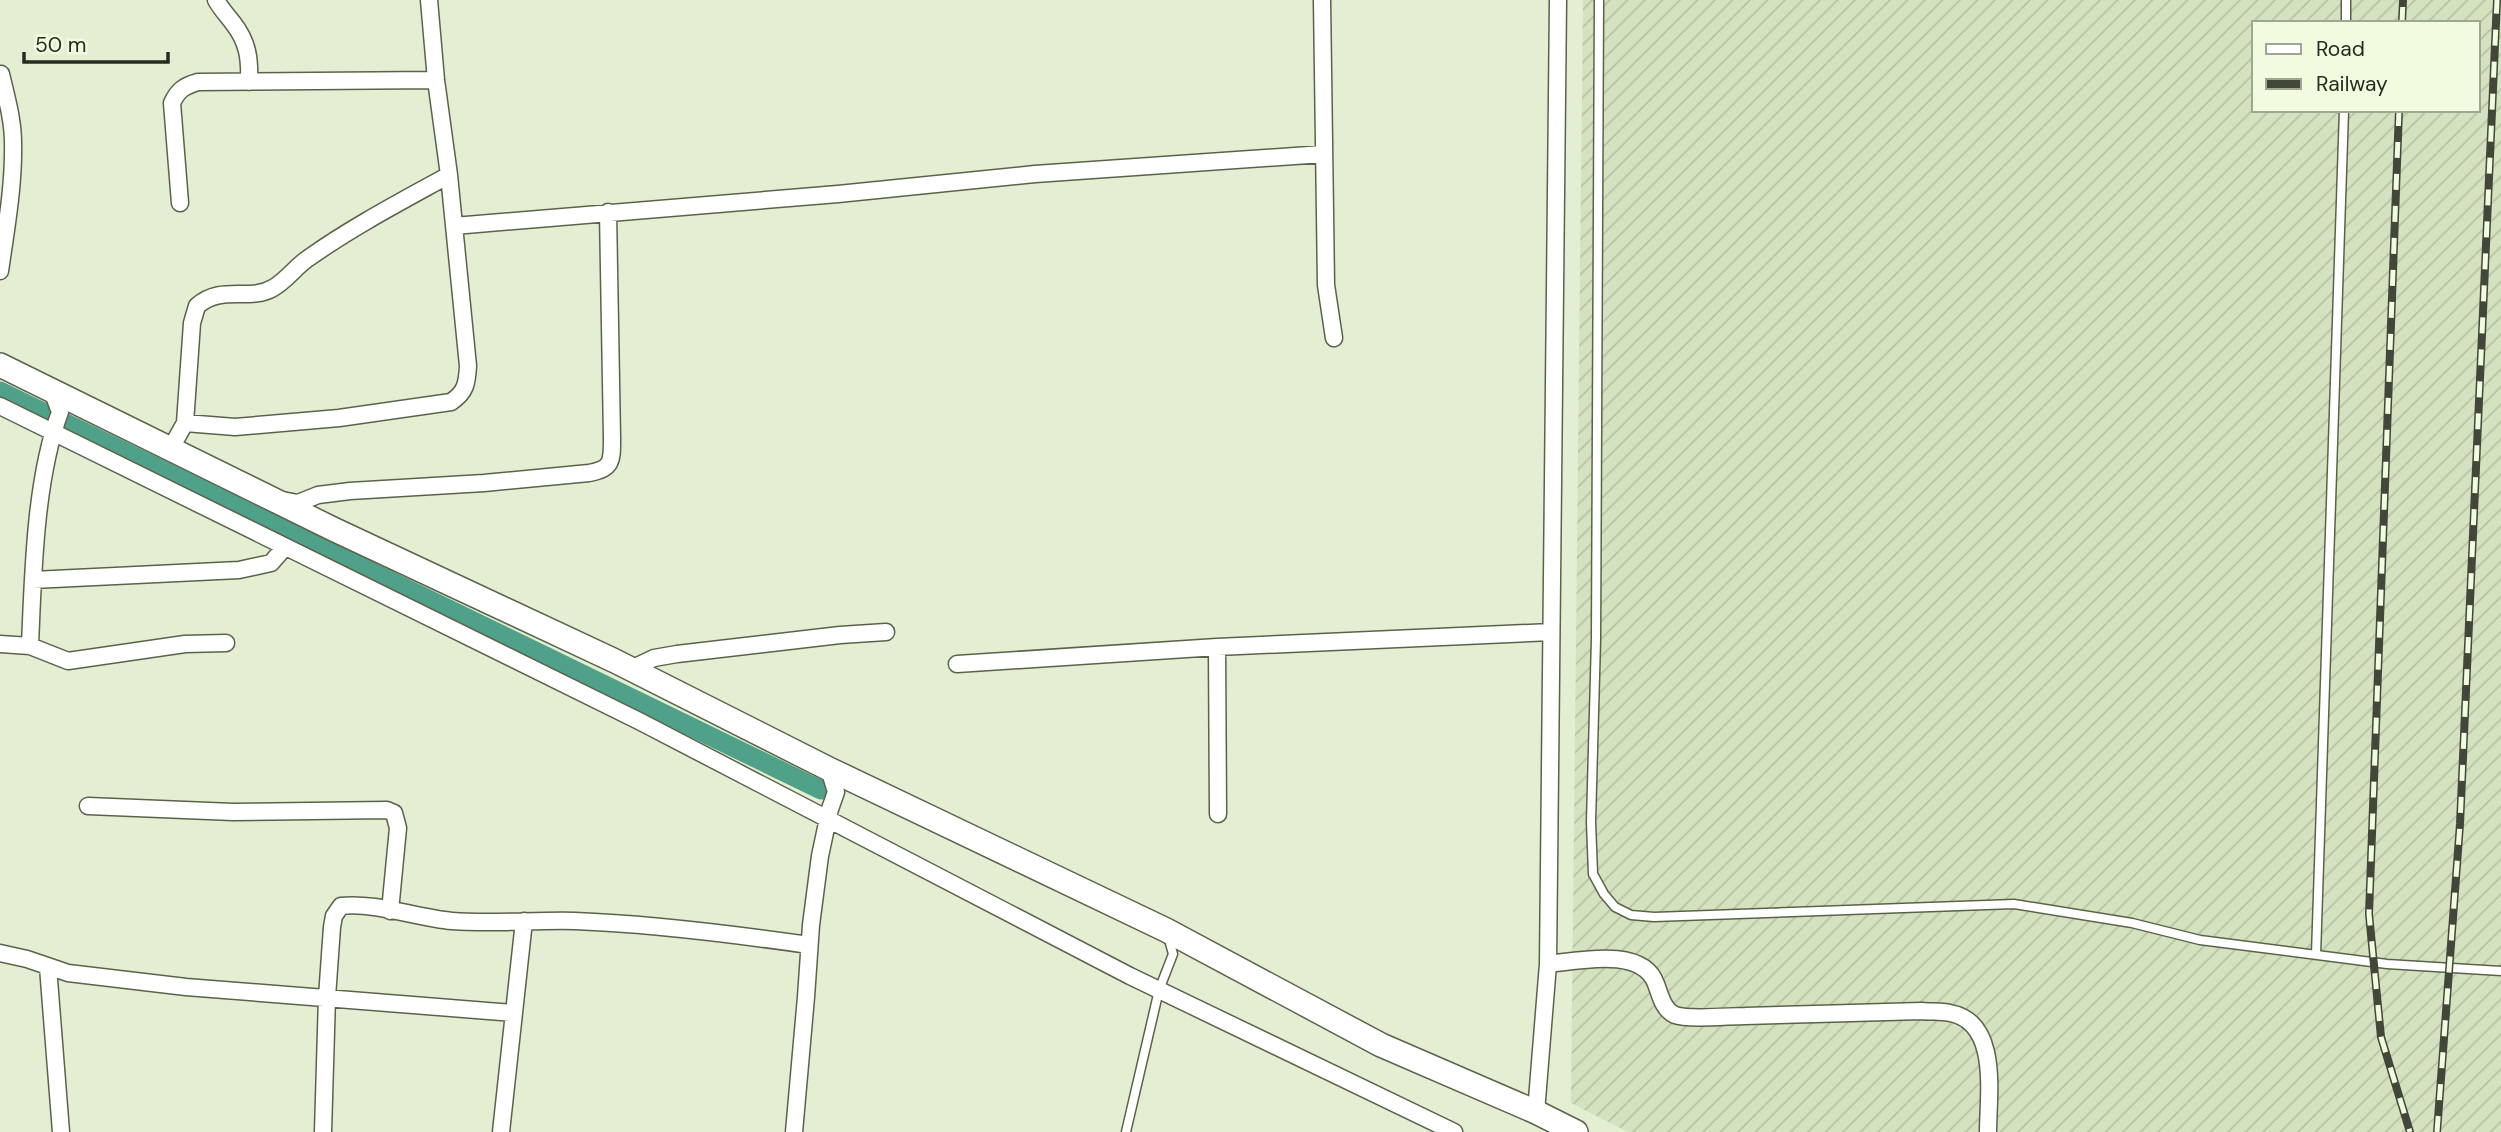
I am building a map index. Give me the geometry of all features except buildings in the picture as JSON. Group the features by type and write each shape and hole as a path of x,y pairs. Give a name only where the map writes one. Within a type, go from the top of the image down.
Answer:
{"street":[{"path":"216,0 242,35 250,61 249,82"},
{"path":"185,423 235,427 339,418 451,402 463,394 467,385 468,366 429,0"},
{"path":"1322,0 1325,285 1334,338"},
{"path":"1536,1112 1548,964 1558,0"},
{"path":"0,271 13,141 10,111 1,74"},
{"path":"180,203 172,103 177,92 186,86 198,82 436,80"},
{"path":"454,226 838,194 1035,174 1323,153"},
{"path":"171,448 185,423 192,323 197,306 214,295 259,292 275,288 293,270 326,246 449,175"},
{"path":"274,499 298,503 317,495 589,473 602,471 608,466 612,457 612,438 608,212"},
{"path":"0,365 55,415 285,547 829,814 1454,1132"},
{"path":"0,406 55,415 171,448 1166,930 1381,1045 1576,1132"},
{"path":"30,646 33,580 45,467 55,415"},
{"path":"33,580 250,568 271,563 285,547"},
{"path":"615,661 633,668 654,659 677,654 886,632"},
{"path":"957,664 1217,647 1551,632"},
{"path":"0,644 30,646 68,660 185,644 226,643"},
{"path":"1217,647 1218,814"},
{"path":"794,1132 809,945 820,856 836,792 829,769"},
{"path":"88,806 233,811 387,810 394,813 398,828 390,911"},
{"path":"323,1132 332,927 341,906 453,921 619,923 704,930 809,945"},
{"path":"501,1132 524,921"},
{"path":"0,953 68,973 173,985 514,1013"},
{"path":"1548,964 1609,957 1624,960 1645,969 1655,979 1665,1008 1674,1015 1951,1013 1974,1025 1987,1052 1988,1132"},
{"path":"48,967 61,1132"}],"lane":[{"path":"1599,0 1596,639 1591,822 1593,874 1615,907 1631,915 1654,917 2014,904 2132,923 2200,940 2387,964 2501,971"},
{"path":"2346,0 2346,21"},
{"path":"2316,955 2344,112"},
{"path":"1126,1132 1161,985 1173,954 1166,930"}],"shaded area":[{"path":"1583,0 2501,0 2501,1132 1628,1132 1571,1103"}],"waterway":[{"path":"0,391 821,790"}],"railway":[{"path":"2402,21 2403,0"},
{"path":"2437,1132 2460,824 2497,0"},
{"path":"2399,112 2369,914 2381,1037 2410,1132"}]}
